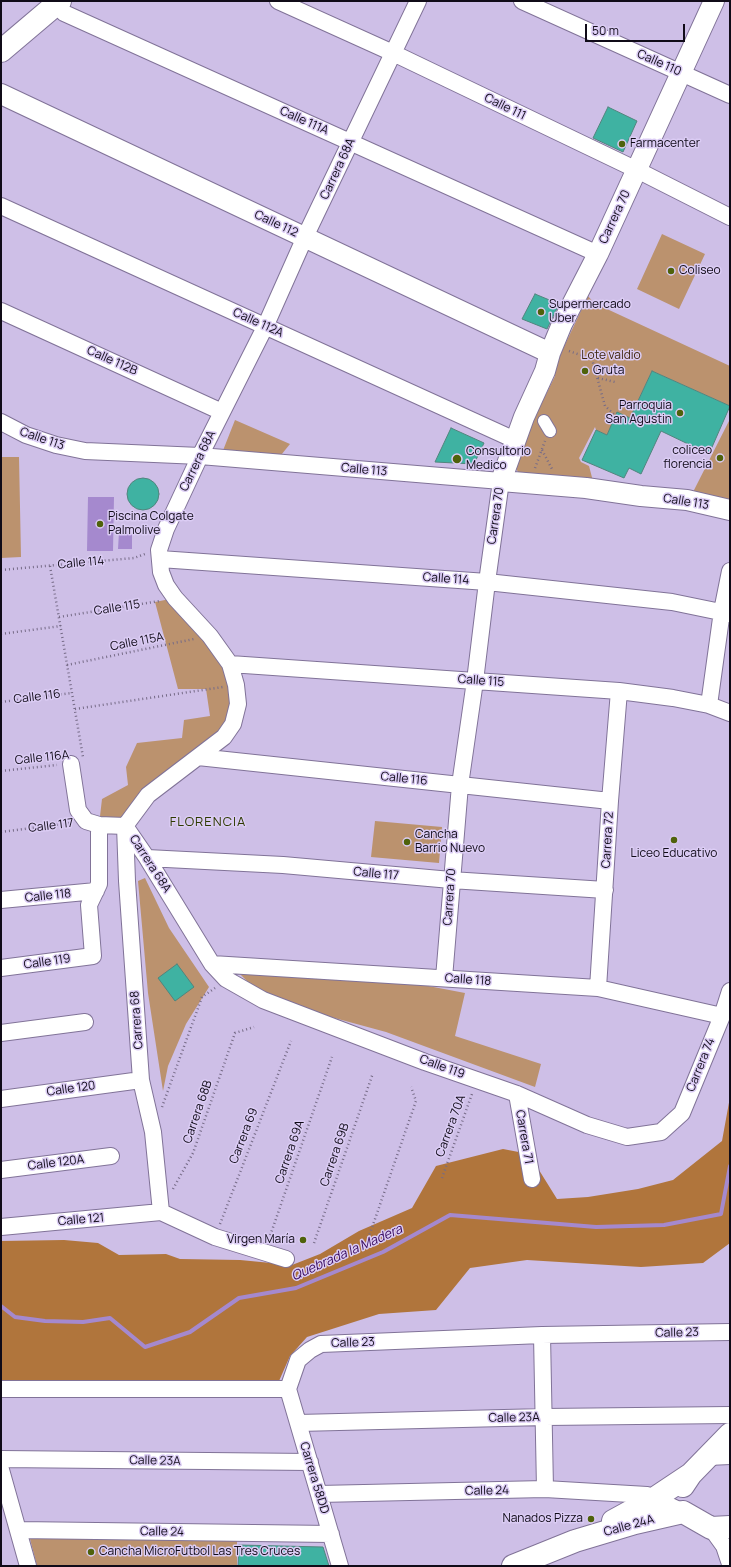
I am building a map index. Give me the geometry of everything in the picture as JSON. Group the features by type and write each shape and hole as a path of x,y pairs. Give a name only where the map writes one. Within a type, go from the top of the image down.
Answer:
{"main road":[{"path":"1,51 58,2"},
{"path":"720,1527 683,1512 680,1502 681,1492 684,1482 730,1434"},
{"name":"Calle 24A","path":"575,1541 654,1498 691,1474"},
{"name":"Calle 24A","path":"513,1566 575,1541 635,1523 683,1512"}],"street":[{"name":"Calle 111","path":"278,1 393,53 730,217"},
{"name":"Carrera 68A","path":"226,979 212,964 147,858 125,826 148,795 224,737 233,724 238,704 236,685 230,664 210,636 175,598 166,585 161,572 160,555 166,529 200,456 265,327 350,142 418,1"},
{"name":"Calle 110","path":"522,1 730,95"},
{"name":"Carrera 70","path":"444,978 460,785 475,681 486,582 501,481 524,417 545,371 560,352 562,324 598,254 714,1"},
{"name":"Calle 111A","path":"58,2 64,13 598,254"},
{"name":"Calle 112","path":"1,94 305,238 560,352"},
{"name":"Calle 112A","path":"1,206 515,440"},
{"name":"Calle 112B","path":"1,311 222,412"},
{"name":"Calle 113","path":"1,422 26,435 56,445 85,451 200,456 586,488 641,496 687,500 730,510"},
{"name":"Calle 114","path":"160,555 486,582 672,602 726,612"},
{"path":"709,705 726,612 730,571"},
{"name":"Calle 115","path":"230,664 619,691 673,698 709,705 730,713"},
{"name":"Carrera 72","path":"598,988 610,801 619,691"},
{"name":"Calle 116","path":"198,757 610,801"},
{"path":"77,763 78,810 92,823 125,826"},
{"path":"92,823 99,884 96,891"},
{"name":"Carrera 68","path":"125,826 127,881 141,1080 153,1132 161,1212"},
{"name":"Calle 117","path":"147,858 284,865 451,880 605,890"},
{"name":"Calle 118","path":"1,900 96,891"},
{"name":"Calle 119","path":"1,968 93,956 89,905 96,891"},
{"name":"Calle 118","path":"212,964 598,988 722,1016"},
{"name":"Calle 119","path":"226,979 263,1000 517,1094 587,1125 627,1136 661,1132"},
{"name":"Carrera 74","path":"661,1132 682,1113 722,1016 730,991"},
{"path":"1,1033 86,1022"},
{"name":"Calle 120","path":"1,1099 141,1080"},
{"name":"Carrera 71","path":"517,1094 532,1179"},
{"name":"Calle 120A","path":"1,1170 111,1156"},
{"path":"161,1212 214,1237 286,1259"},
{"name":"Calle 121","path":"1,1227 161,1212"},
{"name":"Calle 23","path":"288,1389 298,1360 310,1350 321,1344 542,1335 730,1332"},
{"path":"542,1335 545,1417 545,1489"},
{"path":"1,1389 288,1389"},
{"name":"Carrera 58DD","path":"288,1389 340,1566"},
{"name":"Calle 23A","path":"298,1423 545,1417 730,1415"},
{"path":"708,1457 730,1456"},
{"name":"Calle 23A","path":"1,1459 310,1462"},
{"path":"1,1470 28,1566"},
{"name":"Calle 24","path":"319,1494 545,1489 648,1495 683,1512"},
{"path":"635,1523 649,1510 654,1498"},
{"path":"720,1527 730,1564"},
{"name":"Calle 24","path":"18,1530 331,1534"}],"path":[{"path":"560,352 592,359 605,406 616,416"},
{"path":"598,378 615,382"},
{"path":"534,472 542,450 547,426"},
{"path":"542,450 556,476"},
{"name":"Calle 114","path":"1,570 160,555"},
{"path":"50,566 75,709 77,763"},
{"name":"Calle 115","path":"59,617 175,598"},
{"path":"1,634 61,626"},
{"name":"Calle 115A","path":"67,665 210,636"},
{"path":"75,709 236,685"},
{"name":"Calle 116","path":"1,702 72,692"},
{"name":"Calle 116A","path":"1,771 77,763"},
{"name":"Calle 117","path":"1,832 92,823"},
{"path":"153,1132 202,997 226,979"},
{"name":"Carrera 68B","path":"161,1212 193,1153 235,1033 254,1027"},
{"name":"Carrera 69","path":"214,1237 291,1041"},
{"name":"Carrera 69A","path":"264,1253 332,1057"},
{"name":"Carrera 69B","path":"314,1243 374,1073"},
{"name":"Carrera 70A","path":"442,1178 477,1080"},
{"path":"367,1242 416,1101 411,1087"}],"green space":[{"name":"Coliseo","path":"662,234 705,254 679,309 637,289"},
{"name":"Lote valdio","path":"588,296 594,303 730,366 730,406 652,371 630,418 616,416 607,435 596,430 595,427 579,458 581,462 589,466 594,485 520,476 514,464 523,441 555,376 551,374"},
{"name":"coliceo florencia","path":"730,419 730,504 691,496"},
{"path":"235,420 290,444 277,460 222,453"},
{"path":"1,457 19,457 21,557 1,558"},
{"path":"175,598 226,669 233,697 227,724 125,826 99,825 102,799 128,785 126,767 137,743 182,738 184,720 210,716 206,689 178,689 155,602"},
{"name":"Cancha Barrio Nuevo","path":"375,821 442,827 439,863 371,857"},
{"path":"145,878 169,928 209,987 186,1024 168,1066 163,1091 148,993 138,881"},
{"path":"240,974 423,985 465,993 455,1036 541,1064 535,1087 386,1032 305,1010 254,988"},
{"path":"29,1535 237,1540 237,1566 37,1566"}],"shaded area":[{"name":"Piscina Colgate Palmolive","path":"88,497 114,497 113,551 87,551"},
{"path":"119,532 132,532 132,549 118,549"},
{"path":"730,1097 730,1243 703,1263 641,1267 527,1260 470,1268 436,1310 379,1314 307,1337 290,1356 279,1381 1,1381 1,1241 64,1240 98,1243 119,1255 166,1254 180,1259 240,1260 292,1265 320,1254 359,1231 412,1208 436,1166 503,1149 529,1154 557,1199 588,1197 638,1189 673,1180 722,1141"}],"building":[{"path":"608,107 637,121 623,152 593,138"},
{"name":"Supermercado Uber","path":"535,294 559,304 547,329 522,319"},
{"name":"Parroquia San Agustin","path":"652,371 730,406 709,454 661,431 641,474 629,468 624,478 582,460 596,430 607,435 617,412 630,418"},
{"path":"451,428 484,443 474,464 435,462"},
{"path":"140,478 146,478 156,485 159,494 158,500 152,507 146,510 140,510 130,503 127,497 127,491 134,481"},
{"path":"177,964 194,987 175,1001 158,978"},
{"path":"239,1545 323,1547 329,1566 238,1566"}],"waterway":[{"name":"Quebrada la Madera","path":"1,1306 15,1317 45,1321 83,1322 110,1318 145,1347 190,1332 239,1298 296,1288 383,1252 450,1215 596,1227 664,1225 721,1214 730,1166"}],"place":[{"name":"Farmacenter","path":"622,144"},
{"name":"Coliseo","path":"671,271"},
{"name":"Supermercado Uber","path":"541,312"},
{"name":"Gruta","path":"585,371"},
{"name":"Parroquia San Agustin","path":"680,413"},
{"name":"coliceo florencia","path":"720,458"},
{"name":"Consultorio Medico","path":"457,459"},
{"name":"Piscina Colgate Palmolive","path":"100,524"},
{"name":"Liceo Educativo","path":"674,840"},
{"name":"Cancha Barrio Nuevo","path":"407,842"},
{"name":"Virgen María","path":"303,1240"},
{"name":"Nanados Pizza","path":"591,1519"},
{"name":"Cancha MicroFutbol Las Tres Cruces","path":"91,1552"}],"district":[{"name":"FLORENCIA","path":"208,822"}]}
